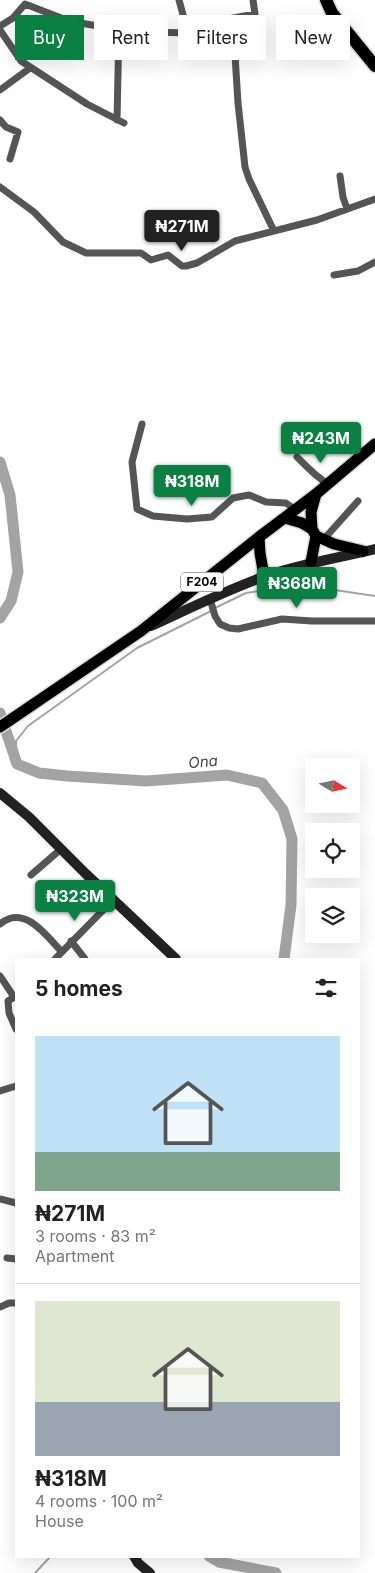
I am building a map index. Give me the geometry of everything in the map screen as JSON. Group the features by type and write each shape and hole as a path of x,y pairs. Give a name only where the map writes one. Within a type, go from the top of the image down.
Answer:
{"highway":[{"path":"326,0 332,12 375,66"}],"main road":[{"name":"F204","path":"0,727 141,631 296,510 375,444"},
{"path":"311,562 317,535 311,512 316,494"},
{"path":"284,518 302,523 317,535 346,548 363,551"},
{"path":"259,537 264,576"}],"street":[{"path":"179,0 183,15"},
{"path":"250,15 255,14 253,0"},
{"path":"0,26 13,18 25,4 68,22 94,26"},
{"path":"0,30 21,61 30,68 52,80 87,104 121,122 120,60"},
{"path":"235,60 238,103 246,167 249,179 274,230"},
{"path":"0,90 30,68"},
{"path":"0,120 6,127 18,132 10,159"},
{"path":"340,176 347,209"},
{"path":"0,187 34,212 64,242 86,252 141,253 151,260 168,255 182,266 197,263 235,241 317,220 375,199"},
{"path":"334,275 358,270 375,262"},
{"path":"142,424 132,462 137,510 153,516 187,519 212,517 233,498 249,495 266,502 286,503 296,510"},
{"path":"297,457 318,478 328,484"},
{"path":"317,535 358,501"},
{"path":"141,631 211,603 264,576 311,562 375,548"},
{"path":"211,603 220,624 224,627 238,629 282,619 375,621"},
{"path":"0,793 29,817 175,958"},
{"path":"30,875 61,849"},
{"path":"56,958 113,900"},
{"path":"0,924 8,918 23,918 42,930 61,951"},
{"path":"71,941 84,958"},
{"path":"0,976 15,997 8,1002 15,1026"},
{"path":"0,1091 15,1086"},
{"path":"0,1199 15,1203"},
{"path":"6,1258 15,1259"},
{"path":"0,1307 9,1303 15,1303"},
{"path":"135,1558 150,1573"}],"waterway":[{"name":"Ona","path":"0,462 10,495 18,572 11,601 0,618"},
{"path":"215,608 246,593 301,585 375,596"},
{"path":"17,764 16,741 28,726 137,648 211,611"},
{"name":"Ona","path":"0,713 17,764 39,773 146,781 227,775 262,783 283,810 292,839 291,905 284,958"},
{"path":"35,1573 49,1558"},
{"name":"Ona","path":"212,1558 219,1562 276,1573"}]}
